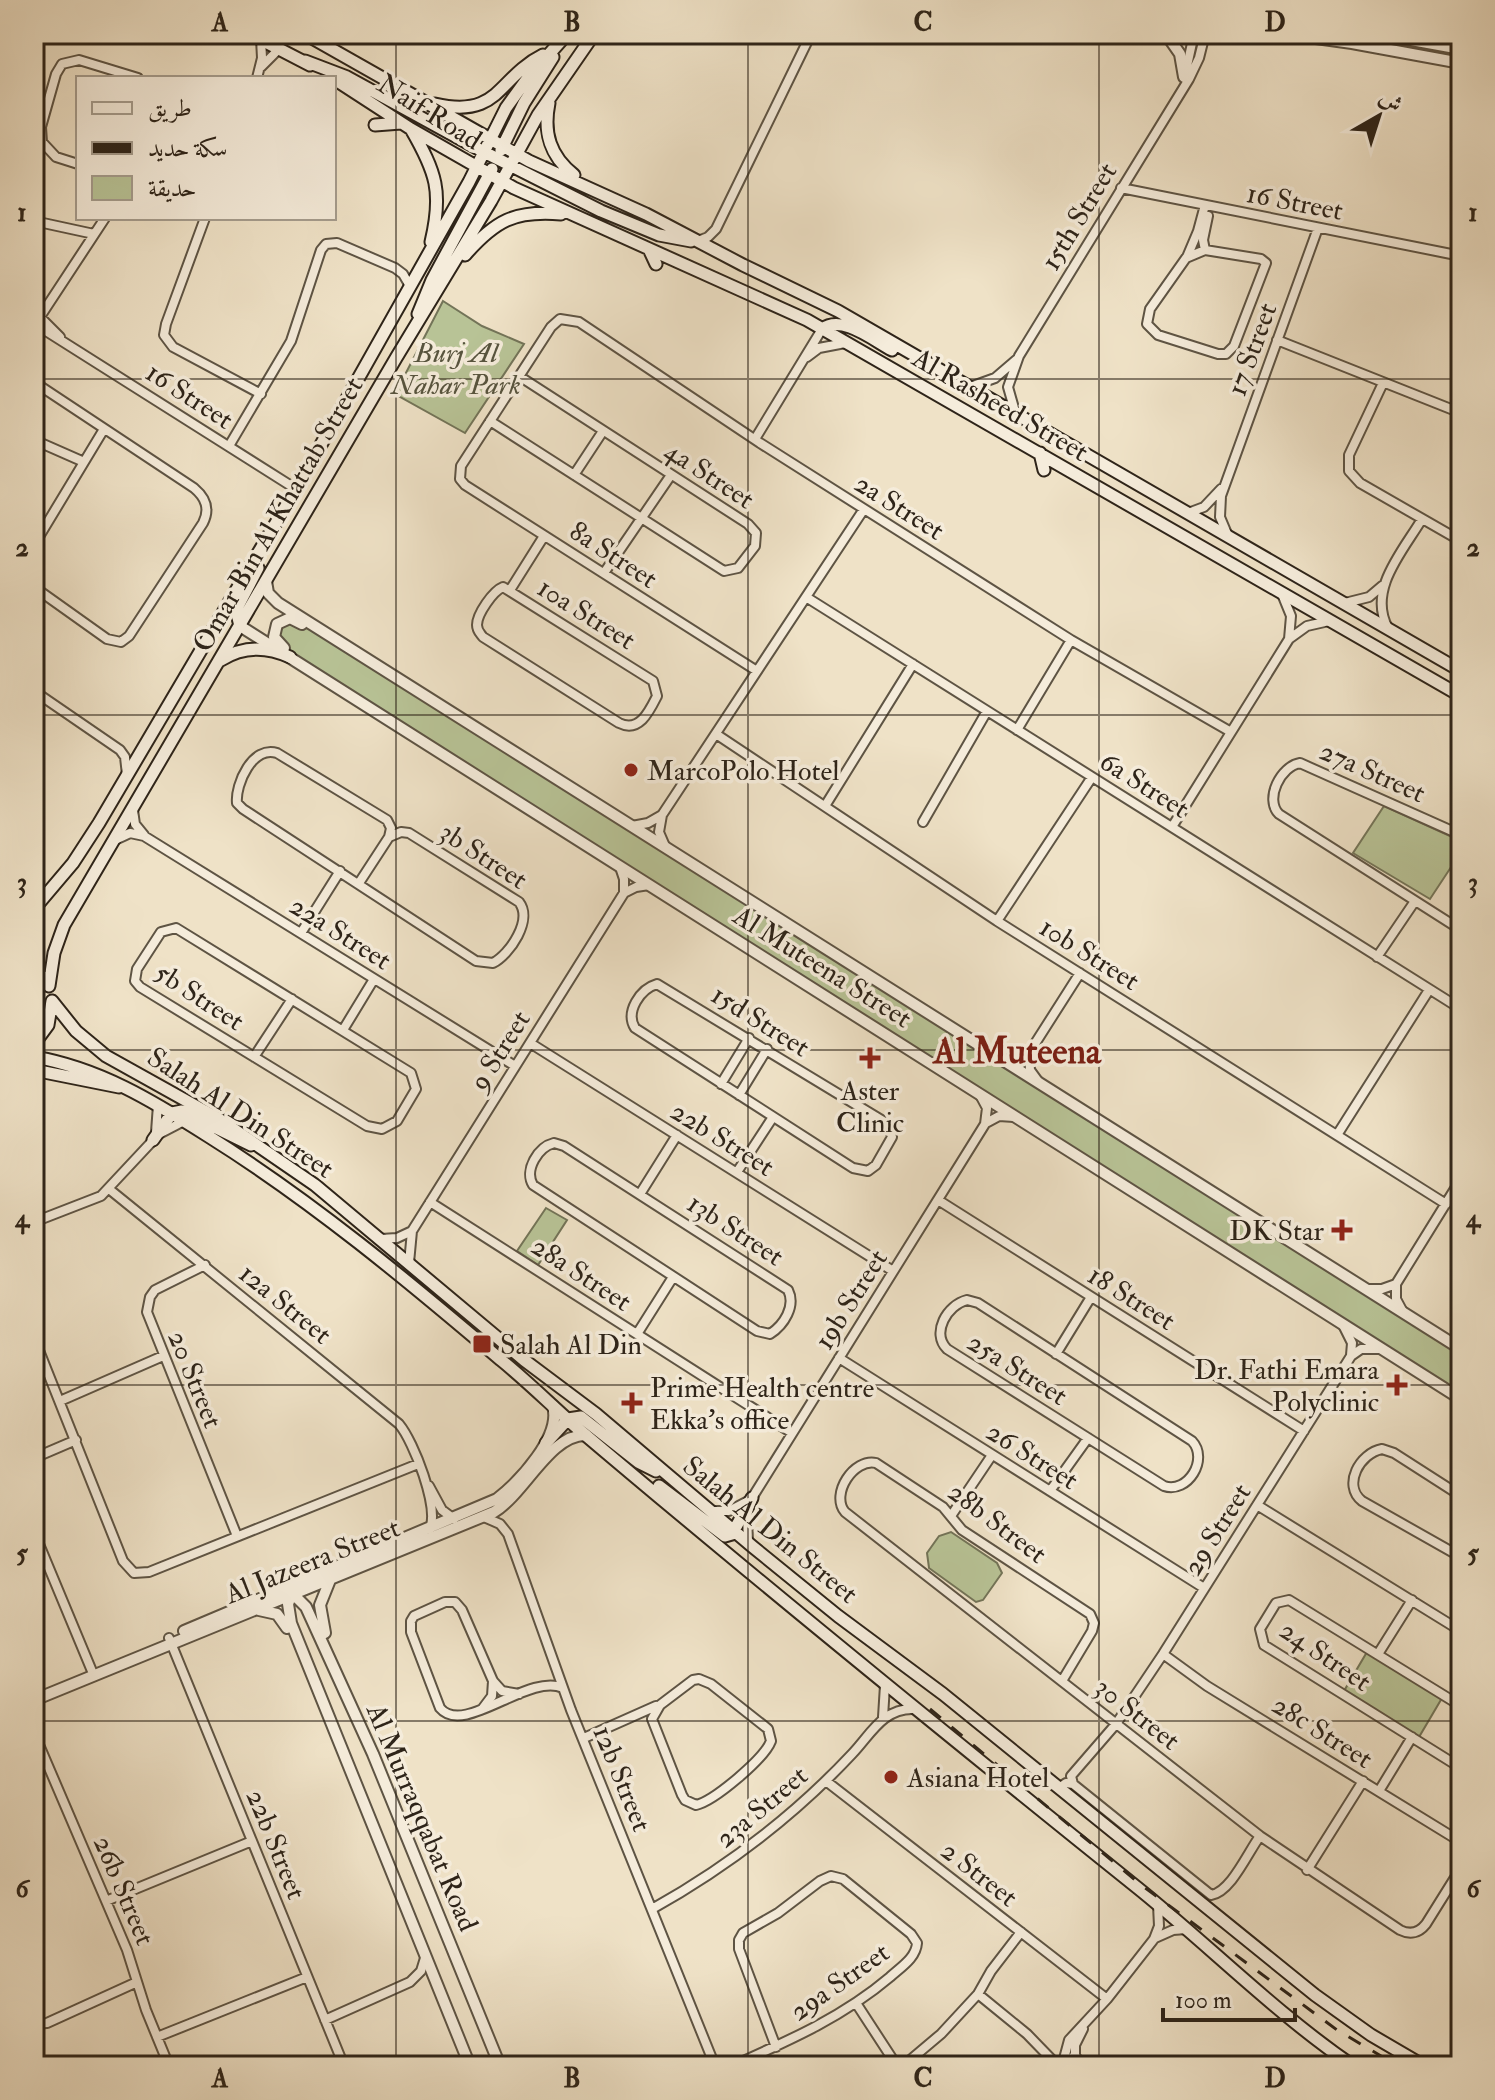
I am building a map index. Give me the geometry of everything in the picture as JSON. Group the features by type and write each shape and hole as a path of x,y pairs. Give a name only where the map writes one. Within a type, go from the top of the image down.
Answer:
{"main road":[{"name":"Naif Road","path":"305,34 517,154"},
{"path":"413,330 426,292 524,103 567,34"},
{"name":"Omar Bin Al Khattab Street","path":"34,909 73,863 261,549 516,93 567,34"},
{"name":"Omar Bin Al Khattab Street","path":"49,986 54,953 64,925 447,277 551,94 594,34"},
{"name":"Naif Road","path":"256,36 330,76"},
{"path":"425,102 461,108 485,102 532,61 551,52"},
{"path":"305,61 347,77 574,198 650,231 698,241"},
{"name":"Naif Road","path":"336,80 406,126 502,181"},
{"path":"551,94 546,127 550,146 562,164 587,186"},
{"path":"375,125 406,126 430,162 435,181 436,212 426,258"},
{"name":"Al Rasheed Street","path":"517,154 838,311 1461,671"},
{"name":"Al Rasheed Street","path":"502,181 786,309 1461,696"},
{"path":"447,277 496,223 509,217 536,213 577,217"},
{"path":"649,249 656,264"},
{"path":"822,329 831,324 841,324 892,350 912,354"},
{"path":"1040,453 1044,470"},
{"path":"240,626 236,610 260,564 261,549"},
{"path":"220,660 236,652 257,648 290,657"},
{"path":"34,966 49,986 52,1001 48,1025 34,1044"},
{"name":"Salah Al Din Street","path":"52,1001 72,1027 94,1047 259,1145 315,1185 734,1531 1066,1786 1315,1995 1371,2035 1424,2066"},
{"name":"Salah Al Din Street","path":"34,1057 89,1071 129,1088 250,1163 326,1218 501,1359 586,1435 914,1709 1158,1904 1274,2007 1353,2066"},
{"path":"34,1070 129,1088"},
{"path":"153,1140 172,1113 187,1111 244,1143 259,1145"},
{"path":"546,1443 568,1419 581,1417 638,1462 668,1475"},
{"path":"633,1474 655,1483 721,1534 729,1536 752,1498"},
{"path":"1183,1873 1184,1888"}],"street":[{"path":"698,241 716,229 811,34"},
{"path":"1166,34 1180,54 1184,77"},
{"name":"15th Street","path":"1176,99 1194,34"},
{"name":"15th Street","path":"1016,415 1008,387 1019,356 1194,69 1205,34"},
{"path":"1287,34 1461,63"},
{"path":"1378,34 1461,49"},
{"path":"256,36 261,68"},
{"path":"258,76 261,68 280,48"},
{"path":"76,163 56,157 45,148 41,127 58,68 67,61 79,60 131,76"},
{"name":"16 Street","path":"1121,188 1458,256"},
{"path":"1205,250 1203,240 1208,206"},
{"path":"1186,258 1205,250 1261,259 1267,266 1234,346 1226,354 1158,335 1147,324 1150,309 1186,258 1208,206"},
{"path":"37,323 104,220"},
{"path":"204,220 164,335 173,347 261,394"},
{"path":"34,221 94,234"},
{"path":"1458,256 1461,223"},
{"name":"17 Street","path":"1228,537 1219,506 1224,485 1318,228"},
{"path":"716,229 716,243 723,255"},
{"path":"70,231 87,246"},
{"path":"229,446 291,341 321,250 326,244 337,243 395,268 410,286"},
{"name":"2a Street","path":"519,376 551,327 560,319 579,322 755,439 1071,640 1231,732"},
{"name":"16 Street","path":"37,323 296,489"},
{"path":"755,439 822,329"},
{"path":"1277,340 1461,413"},
{"path":"803,360 819,348 847,343"},
{"name":"15th Street","path":"968,388 995,378 1019,356"},
{"path":"490,421 519,376"},
{"name":"4a Street","path":"490,421 724,571 738,568 755,546 757,537 751,527 519,376"},
{"path":"34,382 194,488 205,500 207,508 203,523 129,636 121,642 107,639 34,587"},
{"path":"1383,383 1349,455 1349,471 1360,483 1461,541"},
{"name":"8a Street","path":"490,421 461,466 460,479 465,485 757,671"},
{"path":"34,545 104,429"},
{"path":"574,475 603,431"},
{"path":"34,440 84,462"},
{"path":"604,573 671,475"},
{"path":"1186,513 1212,501 1224,485"},
{"path":"666,848 659,832 662,815 864,509"},
{"path":"1388,628 1380,603 1383,586 1422,519"},
{"path":"510,590 544,536"},
{"name":"Al Muteena Street","path":"266,581 271,598 1461,1349"},
{"path":"1343,603 1369,597 1383,586"},
{"name":"10a Street","path":"503,587 510,590 653,681 657,696 640,723 624,726 483,637 478,630 480,616 497,590 503,587"},
{"path":"1281,593 1291,616 1289,639"},
{"name":"6a Street","path":"806,597 1461,1009"},
{"path":"324,678 277,642 274,631 283,620 297,620 359,660 377,665"},
{"path":"1172,827 1289,639 1307,626 1330,621"},
{"name":"Al Muteena Street","path":"240,626 1461,1399"},
{"path":"1017,730 1071,640"},
{"path":"825,806 913,664"},
{"path":"34,691 120,750 125,757 127,775"},
{"path":"923,822 987,711"},
{"name":"10b Street","path":"716,734 997,921 1446,1204"},
{"name":"3b Street","path":"268,750 277,753 383,817 390,823 389,837 401,832 409,833 519,902 525,920 503,957 493,963 476,961 340,871 252,816 237,803 239,784 261,753 268,750"},
{"name":"27a Street","path":"1461,835 1303,763 1292,764 1287,769 1272,796 1275,811 1461,930"},
{"path":"997,921 1092,777"},
{"path":"133,810 135,824 144,836"},
{"path":"632,826 648,823 662,815"},
{"path":"117,839 130,833 144,836"},
{"name":"22a Street","path":"144,836 515,1066"},
{"path":"359,883 389,837"},
{"path":"620,866 624,893 650,885"},
{"path":"301,933 340,871"},
{"name":"9 Street","path":"409,1263 412,1231 624,893"},
{"path":"1377,957 1415,901"},
{"name":"5b Street","path":"176,928 343,1030 407,1069 415,1078 413,1094 397,1121 388,1128 377,1130 367,1126 254,1057 137,984 135,973 157,936 165,929 176,928"},
{"path":"1000,1058 1015,1059 1029,1053 1080,973"},
{"path":"343,1030 374,979"},
{"name":"15d Street","path":"657,984 749,1038 888,1125 892,1137 876,1165 868,1171 858,1171 635,1028 630,1019 647,988 657,984"},
{"path":"1337,1135 1429,990"},
{"name":"5b Street","path":"254,1057 292,999"},
{"path":"721,1084 749,1038"},
{"name":"22b Street","path":"530,1043 893,1271"},
{"path":"739,1095 767,1049"},
{"path":"1029,1053 1030,1070 1040,1084"},
{"path":"979,1094 987,1108 985,1124"},
{"path":"153,1140 158,1123 158,1105"},
{"path":"985,1124 999,1116 1015,1117"},
{"path":"737,1172 773,1117"},
{"path":"34,1222 99,1197 153,1140 184,1121"},
{"name":"19b Street","path":"748,1542 746,1524 752,1498 985,1124"},
{"path":"640,1194 677,1135"},
{"name":"13b Street","path":"560,1143 784,1286 792,1301 778,1328 770,1334 761,1333 673,1277 537,1189 530,1181 529,1171 544,1146 560,1143"},
{"path":"1403,1312 1396,1299 1396,1284 1461,1179"},
{"name":"12a Street","path":"109,1189 394,1418 409,1437 433,1509 430,1529"},
{"name":"18 Street","path":"938,1200 1304,1431"},
{"name":"28a Street","path":"430,1202 792,1433"},
{"path":"381,1239 397,1238 412,1231"},
{"name":"20 Street","path":"205,1265 162,1286 150,1297 148,1320 237,1536"},
{"path":"637,1334 673,1277"},
{"path":"1366,1289 1382,1289 1396,1284"},
{"name":"25a Street","path":"1056,1354 1091,1297"},
{"name":"25a Street","path":"973,1300 1192,1441 1199,1450 1199,1461 1184,1484 1169,1488 1088,1438 947,1349 940,1340 940,1328 957,1303 973,1300"},
{"path":"1342,1325 1350,1336 1351,1356 1367,1347 1380,1349"},
{"path":"34,1338 123,1561 134,1573 149,1572 418,1464"},
{"path":"60,1401 163,1356"},
{"name":"29 Street","path":"1066,1786 1116,1724 1163,1654 1351,1356"},
{"name":"26 Street","path":"839,1358 1204,1588"},
{"name":"Al Jazeera Street","path":"34,1697 489,1504 503,1494 546,1443 555,1425 553,1406"},
{"name":"Al Jazeera Street","path":"170,1641 253,1611 494,1512 514,1498 561,1441 586,1435"},
{"name":"25a Street","path":"1050,1491 1088,1438"},
{"path":"34,1458 76,1440"},
{"path":"1461,1496 1394,1453 1382,1449 1366,1457 1352,1480 1353,1492 1362,1501 1461,1557"},
{"path":"951,1516 992,1455"},
{"name":"28b Street","path":"845,1512 838,1499 841,1490 855,1468 867,1461 876,1463 939,1504 962,1530 1093,1618 1092,1631 1062,1681"},
{"name":"12a Street","path":"418,1464 442,1510 454,1519"},
{"path":"711,1511 737,1508 752,1498"},
{"path":"1257,1505 1461,1631"},
{"name":"30 Street","path":"845,1512 1260,1836 1400,1930 1415,1932 1426,1924 1461,1868"},
{"name":"12b Street","path":"483,1517 495,1520 508,1534 571,1710 715,2066"},
{"path":"34,1532 92,1673"},
{"path":"276,1593 290,1595 348,1567 361,1557"},
{"path":"331,1579 322,1595 320,1614 331,1662"},
{"name":"Al Murraqqabat Road","path":"470,2066 289,1616 290,1595 306,1607 373,1754 500,2066"},
{"name":"24 Street","path":"1461,1706 1289,1600 1276,1603 1260,1629 1264,1645 1461,1768"},
{"path":"1378,1654 1412,1600"},
{"path":"519,1694 502,1691 493,1681 460,1605 445,1602 414,1616 411,1632 440,1708 451,1716 483,1709 519,1694 540,1685 552,1684 563,1688"},
{"path":"253,1611 270,1611 283,1620 301,1657 308,1664"},
{"path":"316,1682 304,1641 313,1635 319,1640 350,1715 373,1754"},
{"name":"22b Street","path":"170,1641 344,2066"},
{"name":"28c Street","path":"1163,1654 1207,1686 1461,1842"},
{"path":"540,1685 554,1663"},
{"path":"584,1738 660,1705 693,1680 705,1680 768,1729 769,1747 722,1790 702,1804 690,1804 682,1795 652,1725 653,1714 660,1705"},
{"path":"483,1709 492,1696 493,1681"},
{"path":"883,1717 885,1685"},
{"path":"883,1717 898,1710 914,1709"},
{"path":"635,1717 652,1725"},
{"name":"23a Street","path":"652,1909 738,1856 773,1829 826,1781 883,1717"},
{"name":"26b Street","path":"34,1733 127,1950 169,2066"},
{"path":"1379,1791 1412,1737"},
{"name":"2 Street","path":"826,1781 1107,1999"},
{"path":"1307,1870 1363,1781"},
{"path":"1066,1786 1208,1894 1218,1894 1238,1871 1260,1836"},
{"path":"106,1901 252,1841"},
{"name":"29a Street","path":"732,2066 776,2047 811,2030 856,2003 911,1958 917,1943 911,1934 843,1879 831,1876 820,1881 778,1913 743,1933 739,1940 739,1949 776,2047"},
{"path":"1154,1939 1159,1919 1158,1904"},
{"path":"1061,2066 1067,2044 1077,2030 1107,1999 1154,1939 1166,1932 1187,1929"},
{"path":"903,2066 941,2034 978,1994 991,1971 1021,1932"},
{"path":"325,2020 410,1982 421,1971 426,1957"},
{"path":"157,2037 307,1977"},
{"path":"34,2024 47,2023 137,1982"},
{"path":"978,1994 1061,2066"},
{"path":"856,2003 897,2066"},
{"path":"1081,2066 1075,2055 1075,2045 1084,2025"},
{"path":"34,2053 39,2066"},
{"path":"1061,2066 1075,2055"}],"green space":[{"name":"Burj Al Nahar Park","path":"443,301 482,326 524,344 465,433 395,394"},
{"path":"287,614 1461,1351 1461,1393 268,644"},
{"path":"1384,806 1461,841 1461,852 1430,899 1353,853"},
{"path":"546,1208 567,1220 538,1265 517,1251"},
{"path":"951,1532 997,1563 1002,1573 983,1600 976,1602 929,1568 927,1553 939,1536"},
{"path":"1367,1652 1442,1698 1419,1737 1344,1691"}],"railway":[{"path":"930,1709 1140,1884 1337,2030 1398,2066"}],"place":[{"name":"MarcoPolo Hotel","path":"631,770"},
{"name":"Aster Clinic","path":"870,1058"},
{"name":"DK Star","path":"1342,1230"},
{"name":"Salah Al Din","path":"482,1344"},
{"name":"Dr. Fathi Emara Polyclinic","path":"1397,1385"},
{"name":"Prime Health centre Ekka's office","path":"632,1403"},
{"name":"Asiana Hotel","path":"891,1777"}],"district":[{"name":"Al Muteena","path":"1017,1050"}]}
